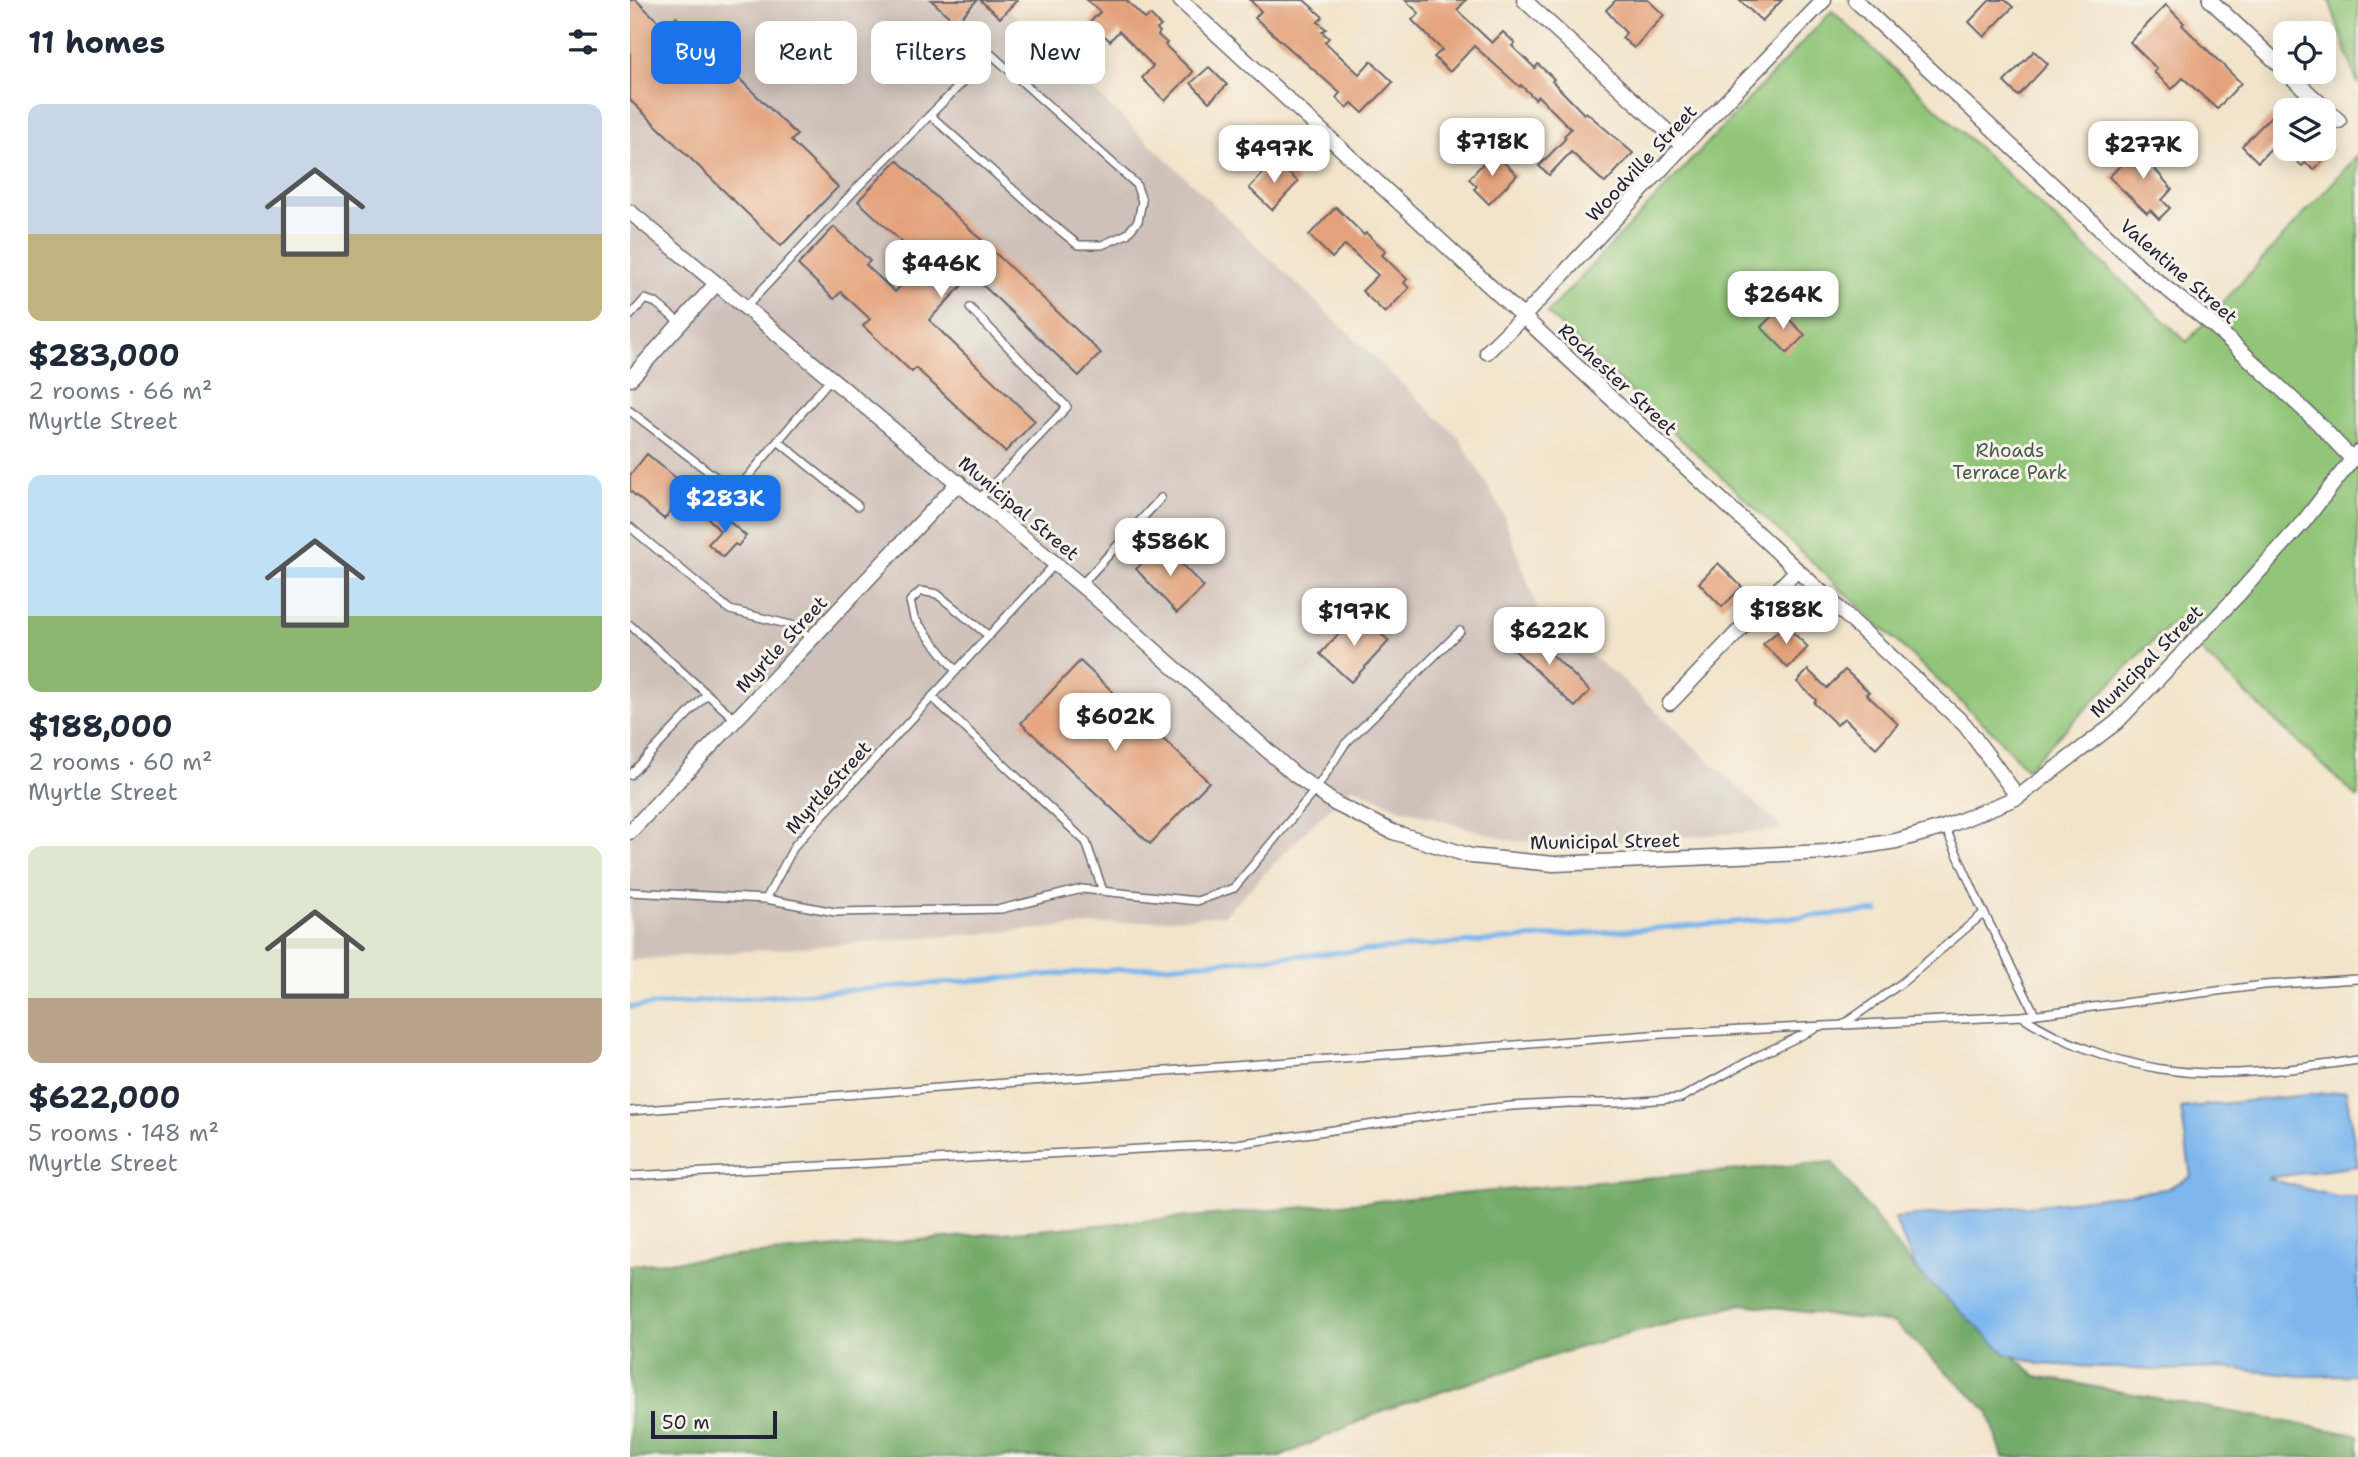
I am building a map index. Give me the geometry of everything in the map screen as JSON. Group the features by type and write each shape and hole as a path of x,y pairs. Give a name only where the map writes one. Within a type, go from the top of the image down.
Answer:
{"street":[{"name":"Rochester Street","path":"1180,0 1965,725 2018,797"},
{"path":"1524,0 1683,146"},
{"name":"Woodville Street","path":"1488,352 1824,0"},
{"name":"Valentine Street","path":"1855,0 2148,274 2214,326 2356,458"},
{"path":"2210,0 2273,59"},
{"path":"2300,84 2339,121"},
{"name":"Municipal Street","path":"630,212 1081,584 1294,774 1336,803 1393,832 1471,856 1554,864 1827,852 1896,841 1945,827 2018,797 2117,722 2236,597 2356,458"},
{"path":"630,379 716,284"},
{"name":"Myrtle Street","path":"630,832 959,482"},
{"path":"1670,703 1797,570"}],"lane":[{"path":"745,308 858,187 930,115 991,54 1136,184 1142,201 1138,221 1127,234 1102,245 1078,244 1046,219 930,115"},
{"path":"630,316 645,299 656,303 680,323"},
{"path":"970,308 1068,407 979,499"},
{"path":"630,411 734,492 831,378"},
{"path":"778,441 858,506"},
{"path":"1081,584 1161,498"},
{"path":"630,527 730,610 795,626 812,639"},
{"name":"MyrtleStreet","path":"766,899 796,845 1056,564"},
{"path":"956,671 914,618 911,601 921,591 937,594 989,636"},
{"path":"630,625 736,720"},
{"path":"630,892 766,899 835,912 1002,909 1082,889 1197,901 1234,888 1316,789 1345,744 1460,631"},
{"path":"630,775 708,694"},
{"path":"932,697 1086,842 1103,891"},
{"path":"1945,827 1984,914 2035,1014"},
{"path":"1844,1024 1903,982 1984,914"},
{"path":"630,1111 1663,1034 2022,1016 2264,985 2358,979"},
{"path":"2022,1016 2045,1032 2109,1056 2162,1069 2217,1072 2266,1070 2358,1060"},
{"path":"630,1177 1236,1144 1457,1112 1681,1098 1819,1027"}],"shaded area":[{"path":"630,0 999,0 1021,21 1005,21 1005,84 1087,84 1459,438 1502,511 1540,616 1619,677 1784,830 1600,842 1512,841 1399,808 1353,787 1224,915 630,960"}],"green space":[{"path":"2329,0 2358,0 2358,85"},
{"name":"Rhoads Terrace Park","path":"1832,11 2187,342 2358,155 2358,798 2171,623 2026,769 1995,734 1547,313"},
{"path":"1832,1162 1917,1271 2036,1376 2358,1435 2358,1457 2003,1457 1988,1411 1894,1323 1742,1304 1584,1346 1384,1410 1280,1457 630,1457 630,1265"}],"water":[{"path":"2346,1091 2358,1166 2267,1178 2336,1197 2358,1197 2358,1375 2301,1376 2225,1368 2154,1370 2039,1364 2005,1353 1917,1271 1894,1218 2038,1205 2166,1189 2191,1177 2181,1108"}],"building":[{"path":"630,0 636,0 658,21 651,21 651,84 741,84 741,80 797,135 791,141 838,187 781,246 630,100"},
{"path":"931,0 977,0 958,21 954,21"},
{"path":"980,0 1017,0 1000,18"},
{"path":"1087,0 1126,0 1145,19 1150,15 1161,26 1157,29 1160,32 1158,35 1167,43 1165,45 1193,72 1165,101 1142,78 1153,66 1119,31 1110,41 1105,36 1105,21 1091,21 1100,12"},
{"path":"1250,0 1304,0 1323,17 1318,22 1326,29 1322,32 1329,38 1325,42 1359,74 1371,61 1393,82 1363,113 1352,103 1347,108 1336,98 1340,93 1255,18 1261,11"},
{"path":"1405,0 1466,0 1457,10 1492,43 1503,32 1515,43 1512,46 1535,68 1538,64 1554,79 1552,81 1584,114 1586,112 1633,153 1605,183 1571,152 1549,175 1539,166 1566,138 1564,136 1571,129 1538,96 1535,99 1474,46 1450,72 1434,57 1442,50 1412,20 1419,13"},
{"path":"1616,0 1648,0 1664,15 1634,48 1622,38 1626,33 1606,10"},
{"path":"1739,0 1782,0 1762,21"},
{"path":"1990,0 2005,0 2013,7 1984,37 1969,22"},
{"path":"2166,5 2184,23 2182,25 2241,83 2217,109 2183,78 2172,89 2154,72 2157,69 2130,42"},
{"path":"2034,51 2048,64 2018,96 2004,82"},
{"path":"1209,67 1227,85 1209,102 1191,83"},
{"path":"2273,114 2273,146 2258,162 2242,146"},
{"path":"2145,141 2161,157 2152,166 2172,189 2162,200 2170,208 2159,219 2150,210 2147,213 2109,177"},
{"path":"1493,152 1517,175 1489,204 1474,189 1477,186 1469,179"},
{"path":"897,160 1101,353 1079,376 972,275 929,320 1035,421 1005,452 916,368 912,372 863,326 870,319 841,292 834,299 798,265 834,227 870,261 866,265 895,292 923,262 858,201"},
{"path":"1276,160 1298,182 1272,210 1249,188"},
{"path":"2296,161 2322,161 2314,170 2305,163 2302,166"},
{"path":"1336,207 1364,235 1366,233 1386,251 1382,255 1407,279 1404,283 1409,288 1385,313 1362,291 1378,275 1345,245 1332,258 1309,235"},
{"path":"1779,309 1805,335 1787,353 1761,327"},
{"path":"647,454 689,489 664,519 630,491 630,475"},
{"path":"716,510 746,536 723,557 708,544 720,531 708,518"},
{"path":"1162,544 1204,587 1177,613 1136,569"},
{"path":"1718,563 1742,587 1722,607 1699,583"},
{"path":"1358,613 1389,641 1351,682 1320,654"},
{"path":"1785,625 1808,647 1788,668 1763,644"},
{"path":"1523,627 1590,691 1575,707 1507,643"},
{"path":"1080,661 1209,782 1150,844 1021,723"},
{"path":"1808,670 1827,688 1845,670 1898,724 1876,748 1844,718 1837,725 1797,682"}],"waterway":[{"path":"630,1007 1878,911"}]}
